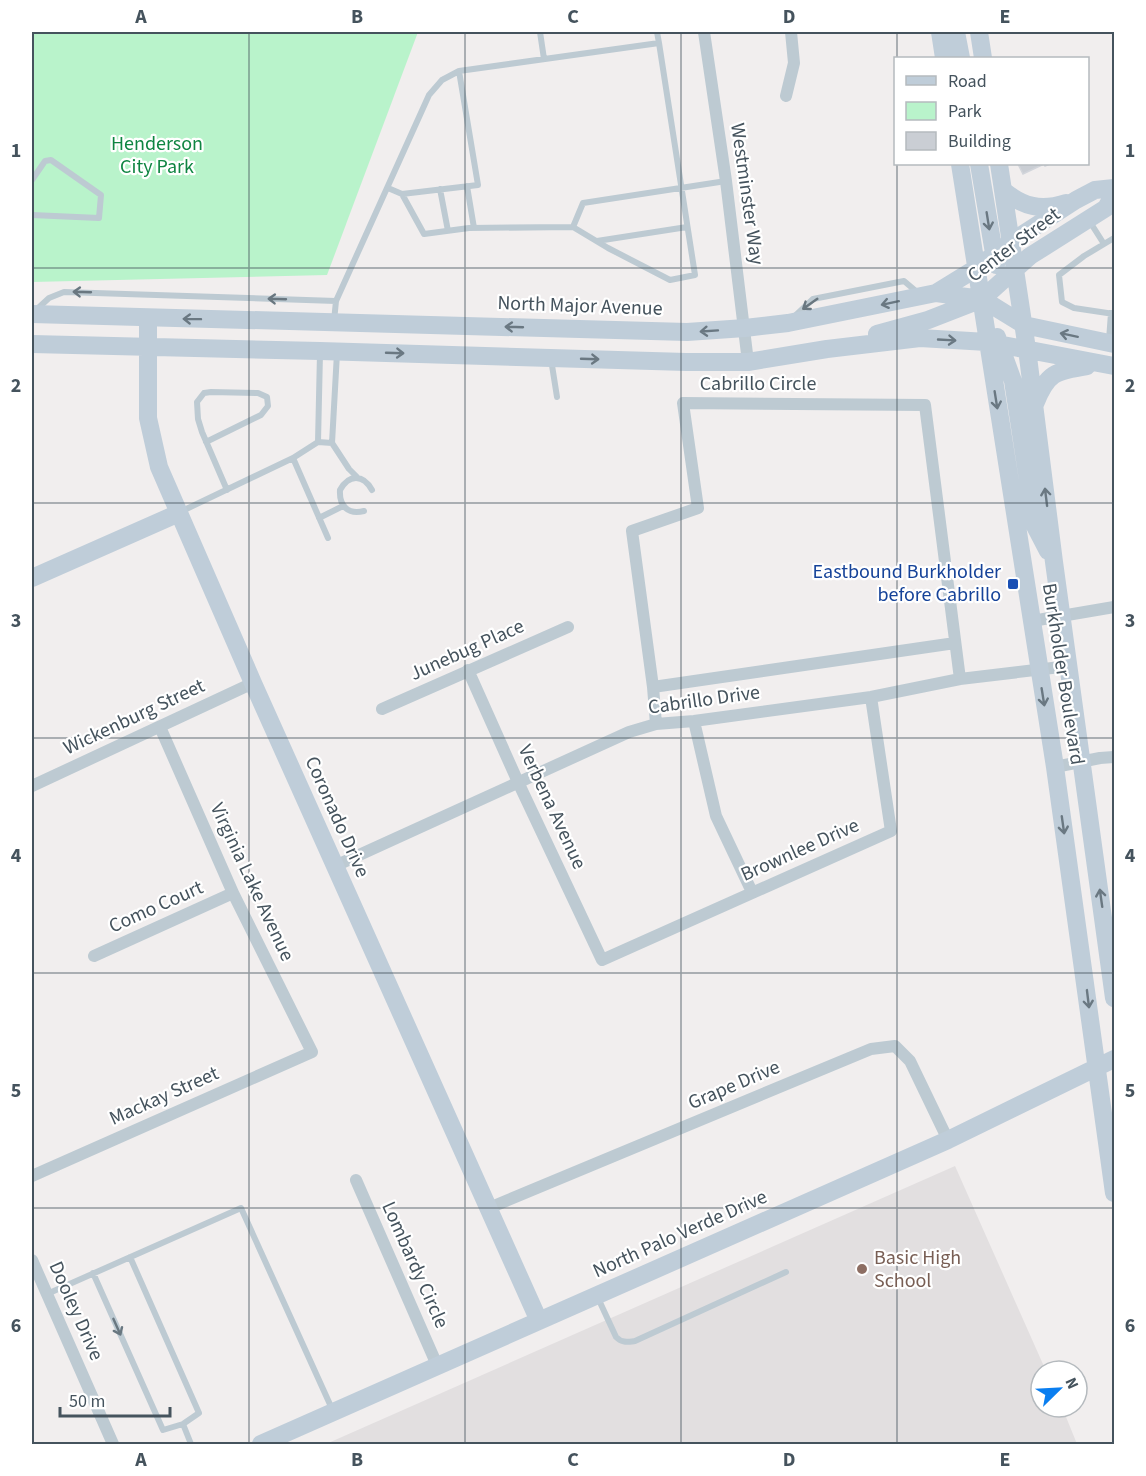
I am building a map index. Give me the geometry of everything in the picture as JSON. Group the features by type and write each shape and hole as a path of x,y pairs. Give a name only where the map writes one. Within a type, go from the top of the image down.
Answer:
{"street":[{"name":"Westminster Way","path":"704,32 726,181 748,362"},
{"path":"786,96 794,63 791,32"},
{"path":"940,32 944,57"},
{"path":"956,32 961,57"},
{"path":"979,32 983,57"},
{"name":"Burkholder Boulevard","path":"960,165 975,269 993,343 1114,1193"},
{"path":"979,165 1006,315 1027,349"},
{"name":"Burkholder Boulevard","path":"999,165 1024,325 1114,998"},
{"name":"Center Street","path":"929,295 975,269 1011,242 1076,200 1095,190 1114,188"},
{"path":"1003,190 1015,200 1034,207 1051,208 1076,200"},
{"name":"Center Street","path":"826,349 928,320 982,299 1030,256 1106,208 1114,194"},
{"name":"North Major Avenue","path":"32,314 687,332 788,323 929,295 982,299 1024,325 1112,344"},
{"name":"Coronado Drive","path":"148,318 148,418 159,467 253,683 539,1321"},
{"path":"328,351 334,321"},
{"path":"32,344 748,362 826,349 920,338 993,343 1108,365"},
{"path":"993,343 1013,381 1035,526 1054,562"},
{"path":"1034,406 1043,383 1054,374 1069,368 1108,365"},
{"name":"Cabrillo Circle","path":"656,724 632,531 698,508 683,403 925,405 960,680"},
{"path":"32,578 179,513"},
{"path":"1032,621 1114,607"},
{"name":"Junebug Place","path":"382,710 568,627"},
{"path":"653,687 955,643"},
{"name":"Cabrillo Drive","path":"335,866 629,732 656,724 694,722 871,697 960,680 1069,666"},
{"name":"Verbena Avenue","path":"468,670 602,960"},
{"name":"Wickenburg Street","path":"32,786 253,683"},
{"name":"Brownlee Drive","path":"602,960 891,831 871,697"},
{"path":"694,722 716,816 752,892"},
{"name":"Virginia Lake Avenue","path":"160,727 233,893 312,1052"},
{"path":"1054,767 1114,757"},
{"name":"Como Court","path":"94,956 233,893"},
{"name":"Grape Drive","path":"489,1208 871,1049 895,1046 910,1061 948,1140"},
{"name":"Mackay Street","path":"32,1176 312,1052"},
{"name":"North Palo Verde Drive","path":"261,1444 948,1140 1114,1059"},
{"name":"Lombardy Circle","path":"356,1180 438,1365"},
{"name":"Dooley Drive","path":"32,1260 113,1444"}],"lane":[{"path":"540,32 544,59"},
{"path":"402,194 424,234 474,228 573,227 670,280 695,275 657,32"},
{"path":"334,321 336,301 429,95 442,80 459,71 659,43"},
{"path":"388,188 402,194 478,185 459,71"},
{"path":"32,180 45,161 51,160 101,195 99,218 32,215"},
{"path":"573,227 583,203 726,181"},
{"path":"467,186 474,228"},
{"path":"440,189 448,231"},
{"path":"1088,219 1104,244"},
{"path":"596,241 687,227"},
{"path":"1112,344 1113,314 1074,308 1062,303 1059,275 1074,262 1114,238"},
{"path":"32,314 49,298 64,292 336,301"},
{"path":"318,442 319,405 328,351"},
{"path":"328,351 334,405 332,443 349,469 357,477 368,482 372,490"},
{"path":"551,358 557,397"},
{"path":"206,442 261,416 268,406 267,397 258,393 204,393 197,402 199,427 228,490"},
{"path":"319,405 334,405"},
{"path":"179,513 293,458 318,442 332,443"},
{"path":"293,458 328,538"},
{"path":"357,477 351,478 340,490 340,500 343,506 353,513 364,511"},
{"path":"319,518 343,506"},
{"path":"47,1294 241,1208 333,1412"},
{"path":"93,1274 163,1430 183,1424 199,1413 130,1257"},
{"path":"597,1295 616,1337 620,1341 627,1342 635,1341 786,1272"},
{"path":"183,1424 191,1444"}],"shaded area":[{"name":"Basic High School","path":"955,1166 1041,1359 1029,1359 1029,1419 1067,1419 1077,1444 326,1444"}],"green space":[{"name":"Henderson City Park","path":"32,32 418,32 327,275 32,282"}],"building":[{"path":"1018,165 1042,165 1023,174"}],"place":[{"name":"Eastbound Burkholder before Cabrillo","path":"1013,584"},
{"name":"Basic High School","path":"862,1269"}]}
